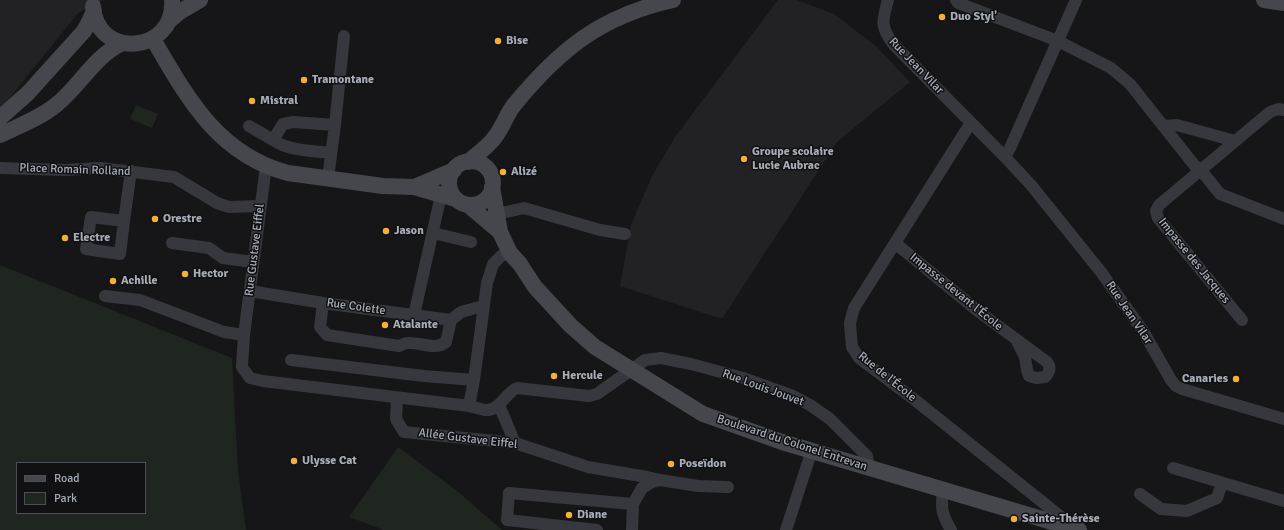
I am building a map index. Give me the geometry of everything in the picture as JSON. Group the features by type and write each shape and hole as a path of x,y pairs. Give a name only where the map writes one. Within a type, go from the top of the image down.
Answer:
{"street":[{"path":"94,5 95,18 103,31 109,37 123,43 138,44 153,38 164,29 172,9 172,0"},
{"path":"168,22 181,10 200,0"},
{"path":"455,200 449,184 450,176 454,170 458,166 468,162 495,138 512,108 537,77 565,51 584,36 605,24 633,12 673,0"},
{"name":"Rue Jean Vilar","path":"888,0 882,22 887,36 894,45 1031,185 1100,272 1143,331 1171,380 1176,386 1217,400 1284,419"},
{"path":"956,0 958,3 1058,41 1111,68 1130,84 1220,194 1284,219"},
{"path":"1005,157 1076,0"},
{"path":"1264,0 1284,3"},
{"path":"0,118 28,94 84,30 88,24 94,5"},
{"path":"328,178 344,36"},
{"name":"Boulevard du Colonel Entrevan","path":"153,38 185,93 206,121 221,137 238,150 266,166 274,170 288,173 383,186 414,187 455,200 500,232"},
{"path":"0,135 56,105 72,91 106,54 123,43"},
{"path":"1200,169 1270,112 1278,109 1284,110"},
{"path":"272,140 283,124 293,122 335,125"},
{"name":"Rue de l'École","path":"971,123 854,308 850,323 852,347 859,358 915,400 1061,517 1072,528"},
{"path":"1163,126 1177,125 1235,141"},
{"path":"249,126 280,144 308,151 331,153"},
{"path":"455,200 481,202 490,193 495,138"},
{"path":"468,162 477,162 485,167 491,181"},
{"name":"Rue Gustave Eiffel","path":"244,335 266,166"},
{"name":"Place Romain Rolland","path":"0,168 64,170 100,168 174,177 217,203 229,207 261,206"},
{"name":"Impasse des Jacques","path":"1200,169 1159,205 1156,211 1158,218 1242,320"},
{"name":"Boulevard du Colonel Entrevan","path":"414,187 454,170"},
{"path":"124,221 131,171"},
{"name":"Boulevard du Colonel Entrevan","path":"491,181 500,232 510,253 520,264 535,287 571,326 595,346 703,414 782,442 1072,528"},
{"path":"414,315 433,233 455,200"},
{"path":"497,214 524,208 600,230 625,234"},
{"path":"433,233 471,242"},
{"path":"172,243 208,248 224,258 253,262"},
{"name":"Impasse devant l'École","path":"895,244 1017,341"},
{"path":"469,406 487,284 493,264 501,256 510,253"},
{"name":"Rue Colette","path":"250,291 323,303 451,320"},
{"path":"105,296 140,300 224,332 244,335 242,367 250,378 469,406 486,410 492,409 499,405 512,390 517,388 589,396 597,394 632,370"},
{"path":"323,303 320,327 327,335 399,346 408,343 442,346 446,342 451,320 461,312 483,306"},
{"name":"Rue Louis Jouvet","path":"632,370 644,360 661,358 691,364 743,378 793,396 810,405 830,419 867,456 869,467"},
{"path":"291,360 424,376 474,380"},
{"name":"Allée Gustave Eiffel","path":"397,398 396,419 404,432 515,443 588,467 698,486 728,487"},
{"path":"499,405 515,443"},
{"path":"786,530 812,450"},
{"path":"1173,468 1284,501"},
{"path":"632,530 633,504 642,488 652,482 660,480"},
{"path":"1140,494 1161,508 1188,511 1216,498 1222,483"},
{"path":"943,489 941,503 943,516 951,530"},
{"path":"597,530 507,520 508,493 633,504"}],"shaded area":[{"path":"0,0 104,0 78,13 0,110"},
{"name":"Groupe scolaire Lucie Aubrac","path":"778,0 797,0 834,14 876,46 910,82 837,142 722,319 620,286 631,225 652,176 675,137"}],"green space":[{"path":"136,105 158,114 152,128 130,119"},
{"path":"0,265 232,358 238,470 246,530 0,530"},
{"path":"398,447 456,490 502,530 384,530 349,517"}],"place":[{"name":"Duo Styl'","path":"942,17"},
{"name":"Bise","path":"498,41"},
{"name":"Tramontane","path":"304,80"},
{"name":"Mistral","path":"252,101"},
{"name":"Groupe scolaire Lucie Aubrac","path":"744,159"},
{"name":"Alizé","path":"503,172"},
{"name":"Orestre","path":"155,219"},
{"name":"Jason","path":"386,231"},
{"name":"Electre","path":"65,238"},
{"name":"Hector","path":"185,274"},
{"name":"Achille","path":"113,281"},
{"name":"Atalante","path":"385,325"},
{"name":"Hercule","path":"554,376"},
{"name":"Canaries","path":"1236,379"},
{"name":"Ulysse Cat","path":"294,461"},
{"name":"Poseïdon","path":"671,464"},
{"name":"Diane","path":"569,515"},
{"name":"Sainte-Thérèse","path":"1014,519"}]}
